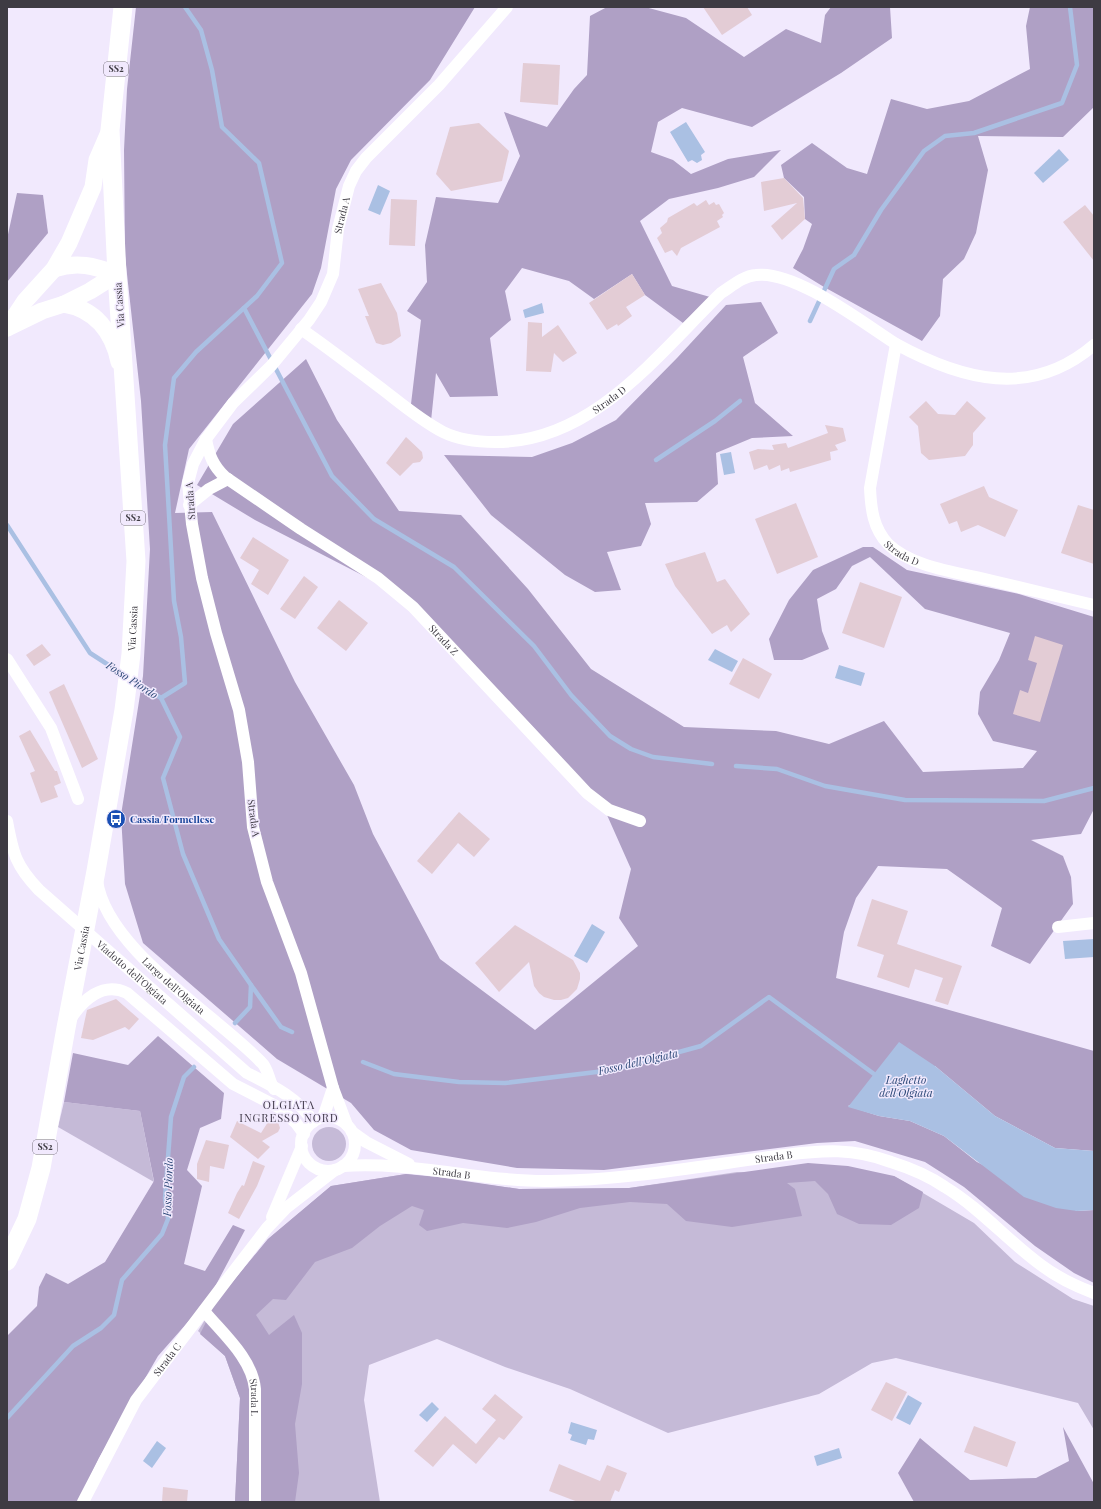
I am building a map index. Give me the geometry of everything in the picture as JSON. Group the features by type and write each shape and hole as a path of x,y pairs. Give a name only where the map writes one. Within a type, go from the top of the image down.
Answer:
{"main road":[{"name":"Via Cassia","path":"7,1261 26,1219 37,1186 96,870 124,710 131,654 136,561 117,274 110,130 123,7"}],"street":[{"name":"Strada A","path":"350,1128 333,1088 301,973 267,882 253,827 248,762 239,710 208,605 189,505 188,483 191,470 206,439 233,403 274,362 319,305 333,274 338,229 349,186 356,171 366,158 439,85 507,7"},
{"path":"7,328 25,301 54,269 77,226 93,187 97,160 110,130"},
{"path":"54,269 65,265 85,264 117,274"},
{"path":"7,328 42,310 64,304 97,287 117,274"},
{"name":"Strada D","path":"301,329 417,415 443,432 477,442 510,442 541,435 563,428 610,400 721,293 745,278 758,274 778,276 809,290 844,310 896,344 931,362 959,372 989,378 1011,379 1033,376 1054,370 1076,359 1094,345"},
{"path":"64,304 73,305 94,316 108,332 118,355 124,383"},
{"name":"Strada D","path":"896,344 870,488 873,518 882,537 900,554 915,561 1094,605"},
{"name":"Strada Z","path":"206,439 213,464 228,479 394,590 413,607 587,793 609,810 640,821"},
{"path":"189,505 209,489 228,479"},
{"path":"7,660 51,728 78,799"},
{"name":"Viadotto dell'Olgiata","path":"7,822 11,846 16,860 23,872 39,890 192,1023 247,1073"},
{"name":"Largo dell'Olgiata","path":"96,870 103,903 128,939 173,986 263,1063 272,1085 284,1102 302,1117 318,1120"},
{"path":"1058,927 1094,923"},
{"path":"66,1028 76,1010 91,996 104,990 121,990 127,993 233,1084 260,1098"},
{"path":"247,1073 260,1098 272,1112 292,1129 304,1134"},
{"name":"Largo dell'Olgiata","path":"247,1073 272,1085"},
{"path":"318,1120 340,1120 350,1128 355,1139 353,1154 339,1168 326,1170 317,1168 304,1155 302,1146 304,1134 318,1120 333,1088"},
{"name":"Strada B","path":"350,1128 366,1142 413,1166"},
{"name":"Strada C","path":"268,1228 302,1146"},
{"name":"Strada B","path":"339,1168 385,1165 413,1166 477,1177 550,1181 668,1172 824,1150 856,1152 910,1169 946,1187 965,1200 1041,1265 1077,1286 1094,1293"},
{"name":"Strada C","path":"83,1502 136,1400 204,1311 268,1228 297,1199 339,1168"},
{"name":"Strada L","path":"204,1311 242,1357 253,1376 255,1389 255,1502"}],"shaded area":[{"path":"136,7 475,7 430,80 351,160 336,189 321,268 312,294 189,449 175,513 212,512 295,682 354,785 373,834 440,959 535,1030 638,946 619,918 631,869 603,806 530,724 399,594 255,520 197,485 233,424 306,359 337,420 399,511 461,515 528,589 591,669 684,727 776,731 829,744 884,721 923,772 1023,768 1037,751 993,741 978,714 980,692 999,660 1010,633 925,609 870,557 852,566 836,589 817,599 822,631 829,649 802,660 774,660 769,639 789,600 813,570 863,547 873,547 907,570 1019,594 1094,617 1094,809 1081,834 1031,840 1063,856 1071,877 1073,904 1030,964 991,946 1002,908 947,869 878,866 856,898 844,932 836,978 1094,1051 1094,1151 1055,1148 995,1116 935,1066 848,1106 879,1116 910,1121 944,1136 977,1162 1077,1211 1094,1210 1094,1283 1074,1273 1035,1246 964,1187 925,1162 855,1141 817,1143 604,1170 517,1168 411,1150 374,1130 351,1103 277,1059 143,943 125,884 121,815 143,676 150,549 141,401 125,256 124,150 127,89"},
{"path":"607,7 645,7 686,18 744,57 786,29 821,43 825,15 831,7 890,7 892,38 841,73 752,127 682,108 658,122 651,152 673,160 691,174 728,159 781,150 754,177 718,188 669,199 640,221 672,286 710,297 683,323 645,295 632,274 594,299 569,281 522,268 505,291 511,320 490,338 498,396 450,397 436,373 431,421 411,404 421,320 407,311 427,282 425,245 436,197 498,203 520,156 504,112 547,127 574,89 587,75 590,16"},
{"path":"1030,7 1094,7 1094,107 1063,137 978,136 988,170 976,233 964,259 943,279 940,316 922,341 824,287 793,268 803,249 812,224 805,219 804,197 784,178 781,165 812,143 847,168 867,174 891,99 927,109 969,101 1030,69 1026,26"},
{"path":"17,193 43,195 48,233 7,282 7,239"},
{"path":"761,302 778,333 743,357 755,403 793,436 752,438 716,453 718,484 697,502 645,503 651,524 641,546 607,552 621,590 595,592 565,575 491,515 444,455 532,457 572,443 616,420 677,358 726,305"},
{"path":"158,1036 224,1093 221,1119 200,1128 187,1170 202,1186 184,1264 205,1271 233,1225 245,1230 209,1298 158,1356 99,1458 78,1502 7,1502 7,1336 37,1306 39,1287 46,1273 68,1284 105,1262 154,1181 140,1111 64,1102 73,1053 128,1065"},
{"path":"64,1102 140,1111 154,1182 58,1127"},
{"path":"326,1127 332,1127 341,1132 345,1138 345,1150 341,1156 332,1161 326,1161 317,1156 312,1147 312,1141 317,1132"},
{"path":"808,1163 848,1166 894,1176 923,1192 919,1208 891,1225 859,1224 837,1214 828,1194 815,1181 787,1183 795,1189 802,1216 732,1227 686,1221 667,1204 630,1202 580,1208 536,1222 507,1228 463,1223 427,1231 419,1225 424,1210 412,1206 380,1226 352,1248 315,1262 286,1300 273,1299 256,1315 269,1335 294,1315 302,1333 302,1384 295,1424 299,1473 295,1502 235,1502 240,1398 225,1356 200,1334 216,1302 268,1239 331,1186 406,1174 438,1177 519,1189 629,1188"},
{"path":"737,1172 894,1176 974,1223 1015,1262 1073,1299 1094,1306 1094,1430 1078,1403 896,1358 872,1363 819,1394 668,1433 570,1389 505,1367 437,1339 369,1365 364,1400 380,1502 235,1502 240,1398 225,1356 198,1331 216,1302 268,1239 331,1186 406,1174 519,1189 629,1188"},
{"path":"1063,1427 1094,1484 1094,1502 914,1502 898,1473 920,1438 970,1480 1036,1478 1069,1461"}],"water":[{"path":"686,122 705,152 701,155 702,160 697,163 692,160 688,162 670,132"},
{"path":"1059,149 1069,160 1043,183 1034,173"},
{"path":"378,185 390,191 380,215 368,210"},
{"path":"542,303 544,313 525,318 523,310"},
{"path":"731,452 735,473 724,475 720,454"},
{"path":"715,649 738,661 732,672 708,660"},
{"path":"839,665 865,673 861,686 835,678"},
{"path":"592,924 605,932 587,963 574,956"},
{"path":"1094,939 1094,957 1065,959 1063,941"},
{"name":"Laghetto dell'Olgiata","path":"899,1042 935,1066 995,1116 1055,1148 1094,1151 1094,1210 1077,1211 1056,1208 1024,1197 944,1136 910,1121 879,1116 848,1107"},
{"path":"908,1395 922,1403 910,1425 896,1418"},
{"path":"432,1402 439,1409 427,1422 419,1415"},
{"path":"571,1422 597,1430 594,1440 588,1439 586,1445 570,1440 572,1435 568,1433"},
{"path":"157,1441 166,1448 152,1468 143,1461"},
{"path":"839,1448 842,1458 817,1466 814,1456"}],"building":[{"path":"703,7 747,7 752,15 722,35"},
{"path":"523,63 560,65 558,105 520,102"},
{"path":"479,123 509,151 502,181 451,191 436,174 450,127"},
{"path":"784,178 803,198 805,219 782,240 771,226 797,203 764,211 761,182"},
{"path":"391,199 417,200 415,246 389,245"},
{"path":"706,200 709,205 714,202 716,205 719,204 724,213 722,215 723,217 717,221 720,227 681,248 677,256 672,250 665,253 657,238 662,233 660,228 667,222 668,218 694,203 697,206"},
{"path":"1085,205 1094,216 1094,261 1063,222"},
{"path":"632,274 645,295 626,307 632,316 618,326 617,324 607,330 589,303"},
{"path":"381,283 397,313 401,336 391,343 383,345 376,343 365,316 369,316 358,289"},
{"path":"528,322 542,323 542,337 558,325 577,353 563,362 554,353 551,372 526,371"},
{"path":"926,401 938,414 955,415 967,401 986,418 973,433 973,445 965,456 929,460 921,453 918,426 909,417"},
{"path":"825,425 843,428 846,441 835,445 838,450 830,452 831,460 790,472 789,468 781,471 780,465 769,470 767,465 754,470 749,452 758,449 774,450 772,445 786,443 788,448 828,433"},
{"path":"406,437 422,452 423,458 420,462 413,463 400,476 386,463"},
{"path":"984,486 989,497 1018,510 1005,537 978,525 961,532 957,521 949,524 940,504"},
{"path":"796,503 818,557 777,574 755,519"},
{"path":"1078,505 1094,510 1094,564 1061,553"},
{"path":"253,537 289,560 268,595 251,584 259,570 240,558"},
{"path":"705,552 717,582 725,579 750,614 731,632 727,625 712,634 675,586 665,564"},
{"path":"304,576 318,587 295,619 280,609"},
{"path":"860,582 902,597 884,648 842,633"},
{"path":"339,600 368,623 346,651 317,628"},
{"path":"1035,636 1063,645 1040,722 1013,714 1020,690 1028,693 1037,663 1028,660"},
{"path":"42,644 51,655 34,666 26,655"},
{"path":"743,658 772,674 759,699 729,684"},
{"path":"64,684 98,759 82,768 49,692"},
{"path":"30,730 55,771 57,771 61,783 54,786 58,797 41,803 30,773 35,771 19,736"},
{"path":"459,812 490,839 474,857 458,843 432,874 417,861"},
{"path":"872,899 908,911 897,944 962,966 948,1005 935,1001 943,978 915,969 909,988 877,977 884,955 857,946"},
{"path":"515,925 573,960 580,973 580,979 577,989 568,998 554,1000 544,997 539,993 534,986 529,962 499,992 475,963"},
{"path":"116,999 139,1019 129,1030 125,1027 93,1040 81,1038 87,1010"},
{"path":"272,1120 278,1122 280,1128 278,1132 262,1141 270,1147 258,1159 230,1137 237,1121 261,1133 268,1122"},
{"path":"206,1140 229,1145 224,1169 210,1166 209,1182 197,1179 197,1164"},
{"path":"253,1161 265,1166 257,1186 239,1219 228,1213 237,1193 242,1185 244,1186"},
{"path":"886,1382 907,1392 892,1421 871,1410"},
{"path":"495,1394 523,1417 504,1440 499,1437 476,1464 453,1444 433,1467 414,1451 445,1416 476,1444 496,1420 482,1409"},
{"path":"974,1426 1016,1442 1007,1467 964,1452"},
{"path":"559,1464 600,1481 607,1465 627,1473 619,1492 615,1490 610,1502 578,1502 549,1491"},
{"path":"163,1487 188,1490 187,1502 162,1502"}],"waterway":[{"path":"161,698 185,683 181,637 174,601 165,445 174,378 196,352 257,296 282,263 259,163 222,127 212,70 201,30 185,7"},
{"path":"810,321 834,269 854,255 881,210 924,151 945,136 974,133 1062,103 1077,65 1070,7"},
{"path":"244,308 332,476 374,519 454,567 534,646 571,695 610,736 631,749 653,757 712,764"},
{"path":"656,460 715,421 740,401"},
{"name":"Fosso Piordo","path":"7,525 90,653 124,675"},
{"name":"Fosso Piordo","path":"132,680 161,698 180,737 163,778 183,854 219,939 251,985 250,1007 235,1023"},
{"path":"736,766 777,769 825,786 905,800 1044,801 1094,788"},
{"name":"Fosso dell’Olgiata","path":"251,985 281,1027 292,1032"},
{"name":"Fosso dell’Olgiata","path":"363,1062 394,1074 459,1082 505,1083 613,1070 701,1046 769,997 874,1074"},
{"name":"Fosso Piordo","path":"7,1418 73,1346 101,1328 114,1315 122,1280 162,1234 168,1219 165,1198 171,1117 184,1077 194,1067"}],"place":[{"name":"Cassia/Formellese","path":"116,819"}],"district":[{"name":"OLGIATA INGRESSO NORD","path":"289,1111"}]}
